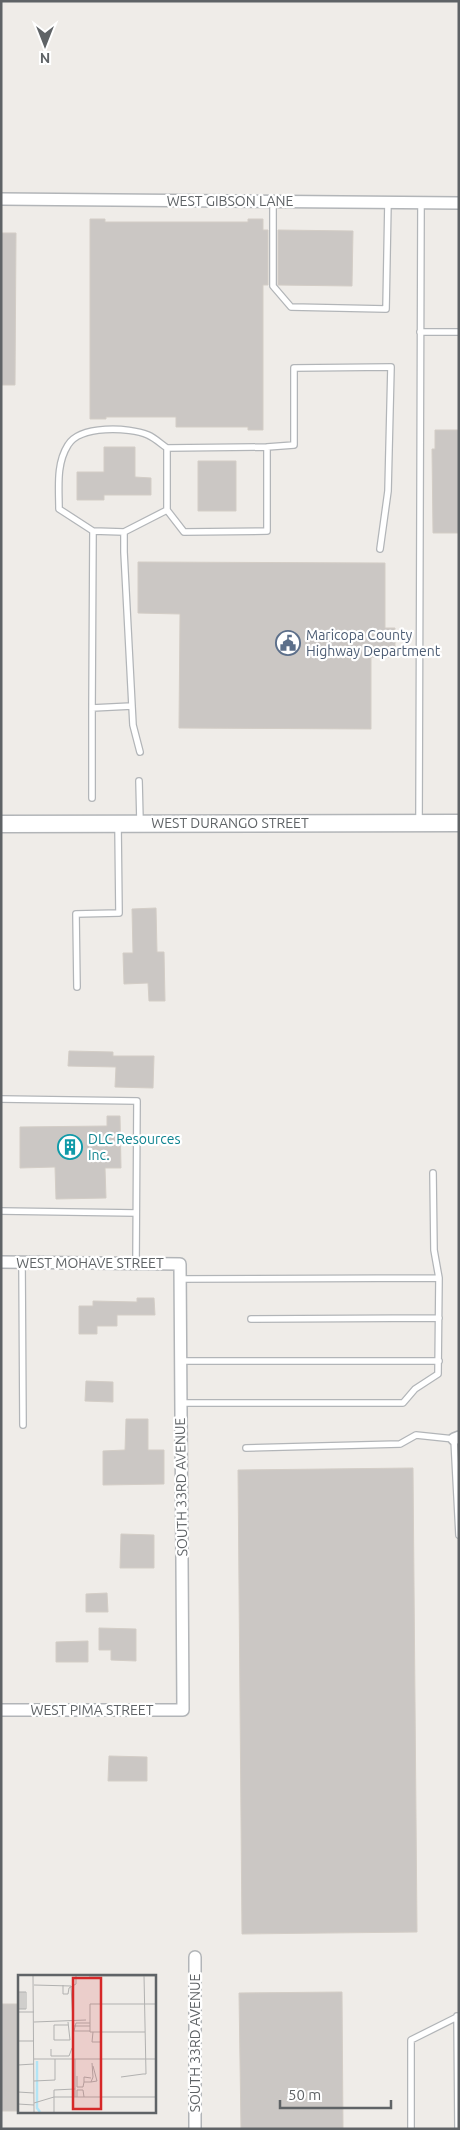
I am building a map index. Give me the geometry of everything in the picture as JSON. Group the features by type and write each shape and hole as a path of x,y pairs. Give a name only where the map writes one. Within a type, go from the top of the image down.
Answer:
{"street":[{"name":"WEST GIBSON LANE","path":"1,199 459,203"},
{"name":"WEST DURANGO STREET","path":"1,824 459,823"},
{"name":"WEST MOHAVE STREET","path":"1,1262 180,1264"},
{"name":"SOUTH 33RD AVENUE","path":"180,1264 183,1710"},
{"name":"WEST PIMA STREET","path":"1,1710 183,1710"},
{"name":"SOUTH 33RD AVENUE","path":"194,1957 195,2129"}],"lane":[{"path":"273,201 273,286 291,307 386,309 388,202"},
{"path":"419,823 421,203"},
{"path":"420,332 459,332"},
{"path":"167,510 124,532 93,532 59,509 58,469 69,443 85,432 116,428 148,435 167,448 294,445 294,368 391,367 388,491 380,549"},
{"path":"167,448 167,510 184,532 267,532 266,447"},
{"path":"92,798 93,532"},
{"path":"124,532 133,725 140,752"},
{"path":"92,708 132,706"},
{"path":"139,781 140,823"},
{"path":"77,987 76,914 119,913 118,823"},
{"path":"1,1099 137,1101 136,1263"},
{"path":"181,1403 403,1403 415,1389 438,1374 439,1278 434,1250 433,1173"},
{"path":"1,1211 136,1213"},
{"path":"22,1263 23,1425"},
{"path":"180,1280 439,1278"},
{"path":"250,1319 438,1318"},
{"path":"181,1361 438,1361"},
{"path":"246,1448 400,1444 416,1435 456,1438 459,1535"},
{"path":"411,2129 411,2040 458,2016 458,2129"}],"building":[{"path":"90,219 105,219 105,222 248,222 248,219 263,219 263,230 268,230 268,285 263,285 263,430 248,430 248,427 176,427 176,417 106,417 106,419 90,419"},
{"path":"278,230 353,231 352,286 278,285"},
{"path":"1,233 16,233 15,385 1,385"},
{"path":"435,430 459,430 459,533 433,533 432,449 435,449"},
{"path":"104,447 135,447 135,477 151,478 151,495 104,495 104,500 77,500 77,472 104,472"},
{"path":"198,461 236,461 236,511 198,511"},
{"name":"Maricopa County Highway Department","path":"138,562 385,563 385,628 395,628 395,657 371,657 371,729 179,728 180,614 138,613"},
{"path":"156,908 157,952 164,952 165,1001 149,1001 148,983 124,984 123,953 133,953 132,909"},
{"path":"69,1051 113,1052 113,1056 154,1056 153,1088 115,1087 116,1067 68,1066"},
{"name":"DLC Resources Inc.","path":"107,1116 120,1116 121,1168 105,1168 106,1198 56,1199 55,1167 20,1168 20,1127 107,1126"},
{"path":"137,1298 154,1298 155,1315 117,1315 117,1326 97,1326 97,1334 79,1334 79,1306 93,1306 93,1301 137,1302"},
{"path":"86,1381 113,1382 113,1402 85,1401"},
{"path":"126,1419 148,1419 148,1450 164,1450 164,1484 103,1485 103,1451 125,1450"},
{"path":"413,1468 417,1932 242,1934 238,1470"},
{"path":"121,1534 154,1535 154,1568 120,1568"},
{"path":"107,1593 108,1612 86,1612 86,1594"},
{"path":"99,1628 136,1629 136,1661 111,1660 111,1650 99,1650"},
{"path":"88,1641 88,1662 56,1662 56,1642"},
{"path":"109,1756 147,1757 147,1781 108,1781"},
{"path":"342,1992 343,2129 241,2129 239,1993"},
{"path":"1,2004 18,2004 18,2111 1,2111"}],"place":[{"name":"Maricopa County Highway Department","path":"288,643"},
{"name":"DLC Resources Inc.","path":"70,1147"}]}
